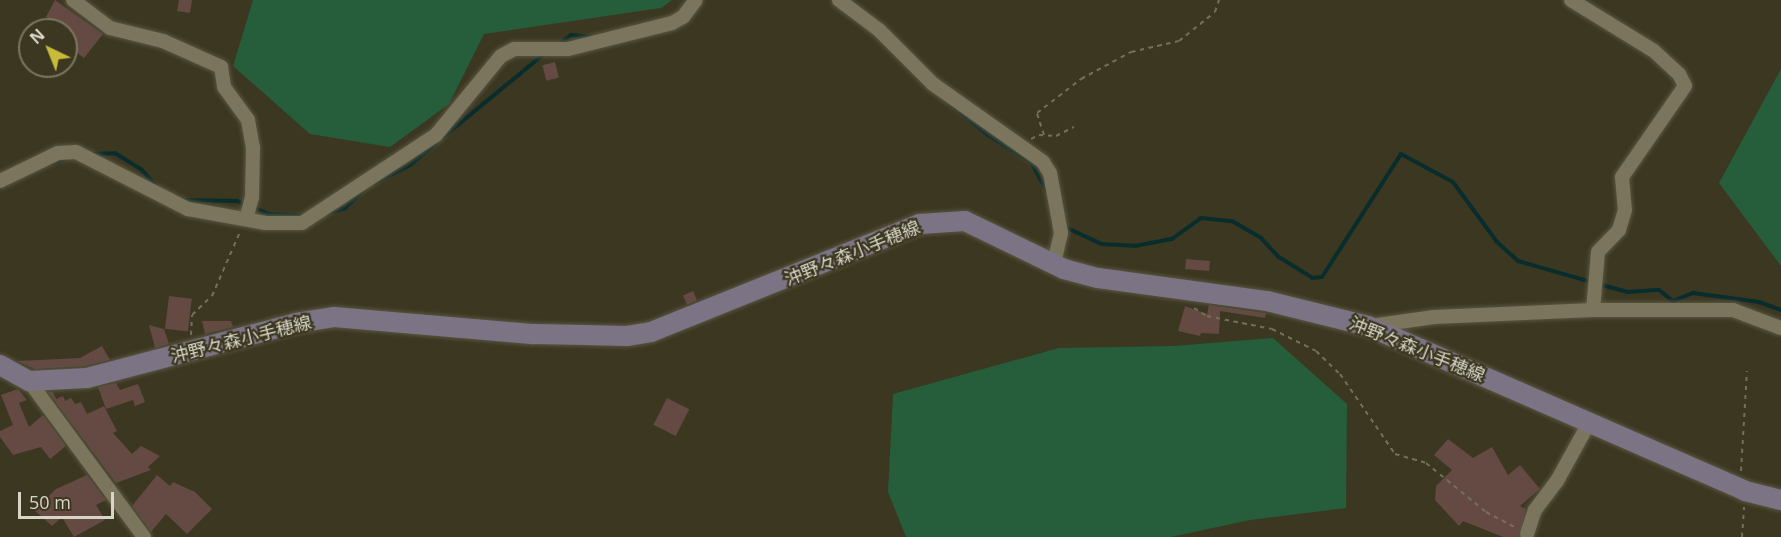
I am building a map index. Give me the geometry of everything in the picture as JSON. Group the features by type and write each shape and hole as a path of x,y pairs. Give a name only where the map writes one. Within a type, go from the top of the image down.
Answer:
{"main road":[{"name":"沖野々森小手穂線","path":"29,381 87,378 296,323 334,317 577,336 651,332 883,238 945,219 976,225 1054,264 1098,278 1267,301 1368,326 1744,490 1781,500"},
{"path":"0,365 29,381"}],"street":[{"path":"73,0 110,27 163,41 221,66 224,87 248,120 253,147 252,197 246,219"},
{"path":"0,181 58,153 76,152 188,209 288,225 302,223 436,135 501,56 514,49 568,49 672,23 683,17 696,0"},
{"path":"839,0 879,30 933,84 1043,162 1050,173 1061,233 1054,264"},
{"path":"1572,0 1654,51 1679,74 1685,86 1622,177 1625,210 1619,230 1598,252 1593,310"},
{"path":"1368,326 1434,316 1593,310 1733,310 1781,328"},
{"path":"29,381 144,537"},
{"path":"1527,534 1535,510 1557,481 1589,423"}],"path":[{"path":"1044,135 1037,113 1072,86 1131,51 1179,41 1215,12 1219,0"},
{"path":"1021,145 1044,135 1056,136 1074,127"},
{"path":"191,352 192,315 212,296 246,219"},
{"path":"1188,304 1207,316 1272,329 1316,351 1340,374 1395,454 1426,463 1486,512 1527,534"},
{"path":"1742,537 1744,490 1740,461 1747,371"}],"green space":[{"path":"253,0 672,0 661,8 484,34 449,104 390,147 310,134 233,66"},
{"path":"1781,69 1781,266 1719,183"},
{"path":"1273,338 1347,404 1346,508 1250,520 1171,537 906,537 888,492 893,394 1059,348 1174,346"}],"building":[{"path":"55,0 103,34 84,58 78,53 78,18 46,17"},
{"path":"179,0 192,0 190,13 177,11"},
{"path":"555,62 559,78 546,81 542,65"},
{"path":"1186,259 1210,261 1209,271 1185,269"},
{"path":"693,291 697,300 687,305 683,295"},
{"path":"169,296 192,299 188,332 165,329"},
{"path":"1209,305 1266,313 1265,318 1220,311 1219,334 1201,333 1200,336 1178,331 1185,306 1207,314"},
{"path":"202,321 231,321 233,327 205,334"},
{"path":"149,325 164,329 169,344 155,348"},
{"path":"102,346 110,360 85,366 35,369 17,361 80,358"},
{"path":"116,383 120,390 138,384 145,402 135,406 133,400 106,409 98,387"},
{"path":"18,389 27,400 19,403 29,427 43,415 66,446 50,459 41,447 13,455 0,437 0,431 13,425 1,395"},
{"path":"48,392 53,392 56,399 63,396 65,401 71,398 75,404 81,402 87,414 104,406 117,431 113,433 132,454 141,446 160,456 148,467 151,470 116,483"},
{"path":"667,398 689,409 676,436 653,425"},
{"path":"1448,439 1473,458 1492,447 1508,475 1520,465 1540,489 1520,506 1526,509 1519,537 1503,537 1463,521 1459,526 1435,500 1436,486 1452,470 1434,455"},
{"path":"87,475 106,500 96,505 105,520 74,537 62,517 52,526 34,510 56,489"},
{"path":"157,475 170,486 173,482 195,492 212,509 187,534 166,514 151,532 132,506"}],"waterway":[{"path":"559,44 571,35 593,37"},
{"path":"442,138 545,53"},
{"path":"950,104 988,135 1031,162 1047,191"},
{"path":"375,183 410,165 436,143"},
{"path":"90,154 115,153 141,169 157,187"},
{"path":"1065,227 1101,244 1135,246 1172,239 1201,218 1232,221 1261,238 1279,257 1312,278 1322,277 1401,154 1453,182 1497,242 1518,261 1591,282"},
{"path":"52,163 68,158"},
{"path":"328,213 345,208 366,188"},
{"path":"181,200 237,201 270,214 306,216"},
{"path":"1598,284 1628,292 1659,290 1673,301 1693,293 1759,302 1781,310"}]}
